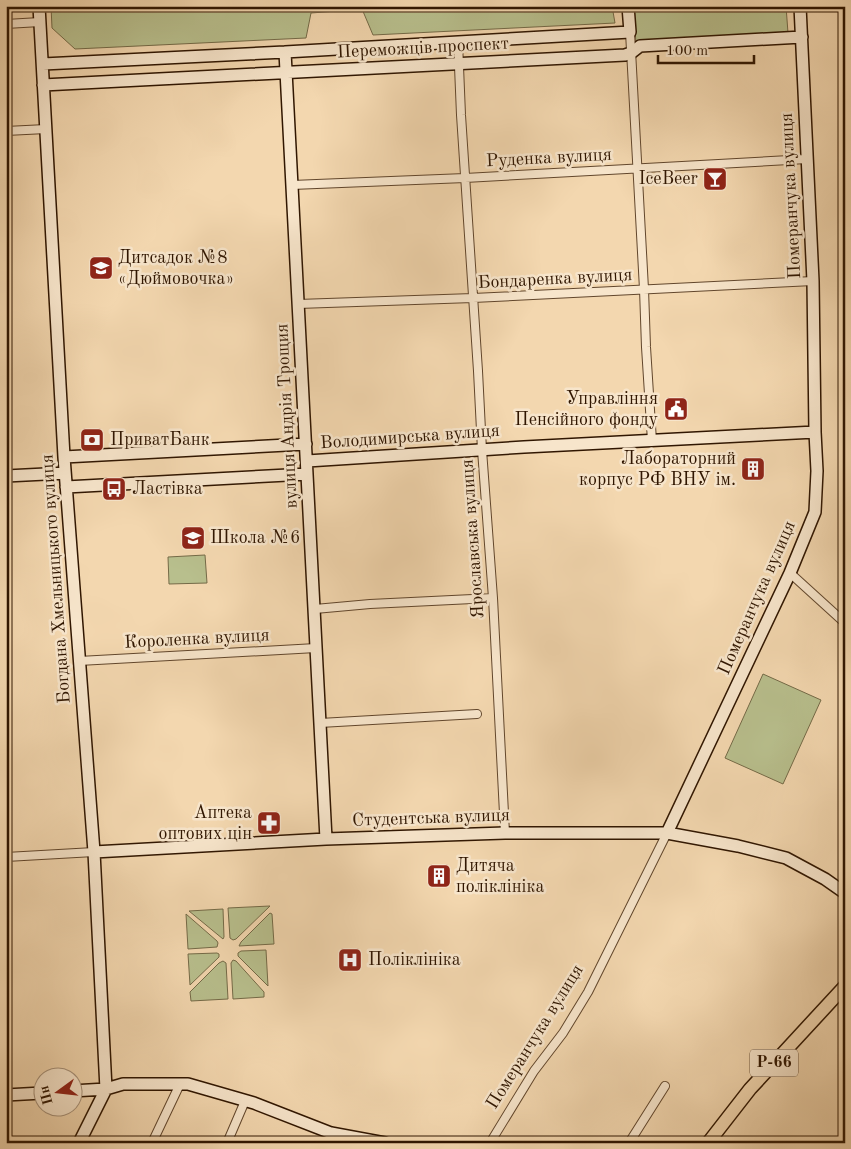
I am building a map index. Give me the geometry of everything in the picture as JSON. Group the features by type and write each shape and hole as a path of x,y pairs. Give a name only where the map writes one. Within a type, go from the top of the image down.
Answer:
{"main road":[{"name":"Р-66","path":"708,1143 750,1089 845,986"}],"street":[{"name":"Богдана Хмельницького вулиця","path":"39,6 64,458 94,852 106,1089 79,1143"},
{"path":"628,6 652,441"},
{"name":"Померанчука вулиця","path":"490,1143 534,1071 563,1033 588,992 667,833 790,573 815,512 817,471 813,281 800,6"},
{"path":"6,24 40,22"},
{"name":"Переможців проспект","path":"43,64 630,32"},
{"name":"Переможців проспект","path":"43,85 625,55 640,46 802,37"},
{"name":"Ярославська вулиця","path":"458,42 482,450 493,598 504,833"},
{"name":"вулиця Андрія Трощия","path":"285,52 326,839"},
{"path":"6,131 46,129"},
{"name":"Руденка вулиця","path":"292,184 466,178 807,159"},
{"name":"Бондаренка вулиця","path":"298,304 473,298 813,281"},
{"name":"Володимирська вулиця","path":"307,461 815,432"},
{"name":"Володимирська вулиця","path":"64,458 306,444"},
{"path":"6,476 66,473"},
{"name":"Володимирська вулиця","path":"66,487 307,474"},
{"path":"790,573 845,623"},
{"path":"315,609 493,598"},
{"name":"Короленка вулиця","path":"79,661 316,648"},
{"path":"320,723 478,714"},
{"name":"Студентська вулиця","path":"6,857 326,839 504,833 667,833 738,846 786,858 825,879 845,893"},
{"path":"82,1090 106,1089 123,1084 188,1084 246,1101 329,1138 385,1143"},
{"path":"152,1143 180,1084"},
{"path":"629,1143 665,1086"},
{"path":"6,1095 32,1094"},
{"path":"227,1143 246,1101"}],"green space":[{"path":"51,6 612,6 615,23 373,35 362,9 311,13 306,38 75,49 52,28"},
{"path":"633,6 786,6 788,33 636,43"},
{"path":"205,555 207,583 169,584 168,557"},
{"path":"763,674 821,700 783,784 725,758"},
{"path":"270,906 236,939 230,938 228,908"},
{"path":"223,909 223,939 189,911"},
{"path":"270,913 272,914 274,944 239,946 241,942"},
{"path":"186,914 217,941 217,947 188,949"},
{"path":"266,950 268,986 238,956 238,953 241,951"},
{"path":"217,953 219,957 190,985 188,954"},
{"path":"233,960 264,992 264,997 233,999 231,963"},
{"path":"223,961 226,963 228,999 191,1001 190,992"}],"place":[{"name":"IceBeer","path":"715,179"},
{"name":"Дитсадок №8 «Дюймовочка»","path":"101,268"},
{"name":"Управління Пенсійного фонду","path":"676,409"},
{"name":"ПриватБанк","path":"92,440"},
{"name":"Лабораторний корпус РФ ВНУ ім.","path":"753,469"},
{"name":"Ластівка","path":"114,489"},
{"name":"Школа №6","path":"193,538"},
{"name":"Аптека оптових цін","path":"269,823"},
{"name":"Дитяча поліклініка","path":"439,876"},
{"name":"Поліклініка","path":"350,960"}]}
